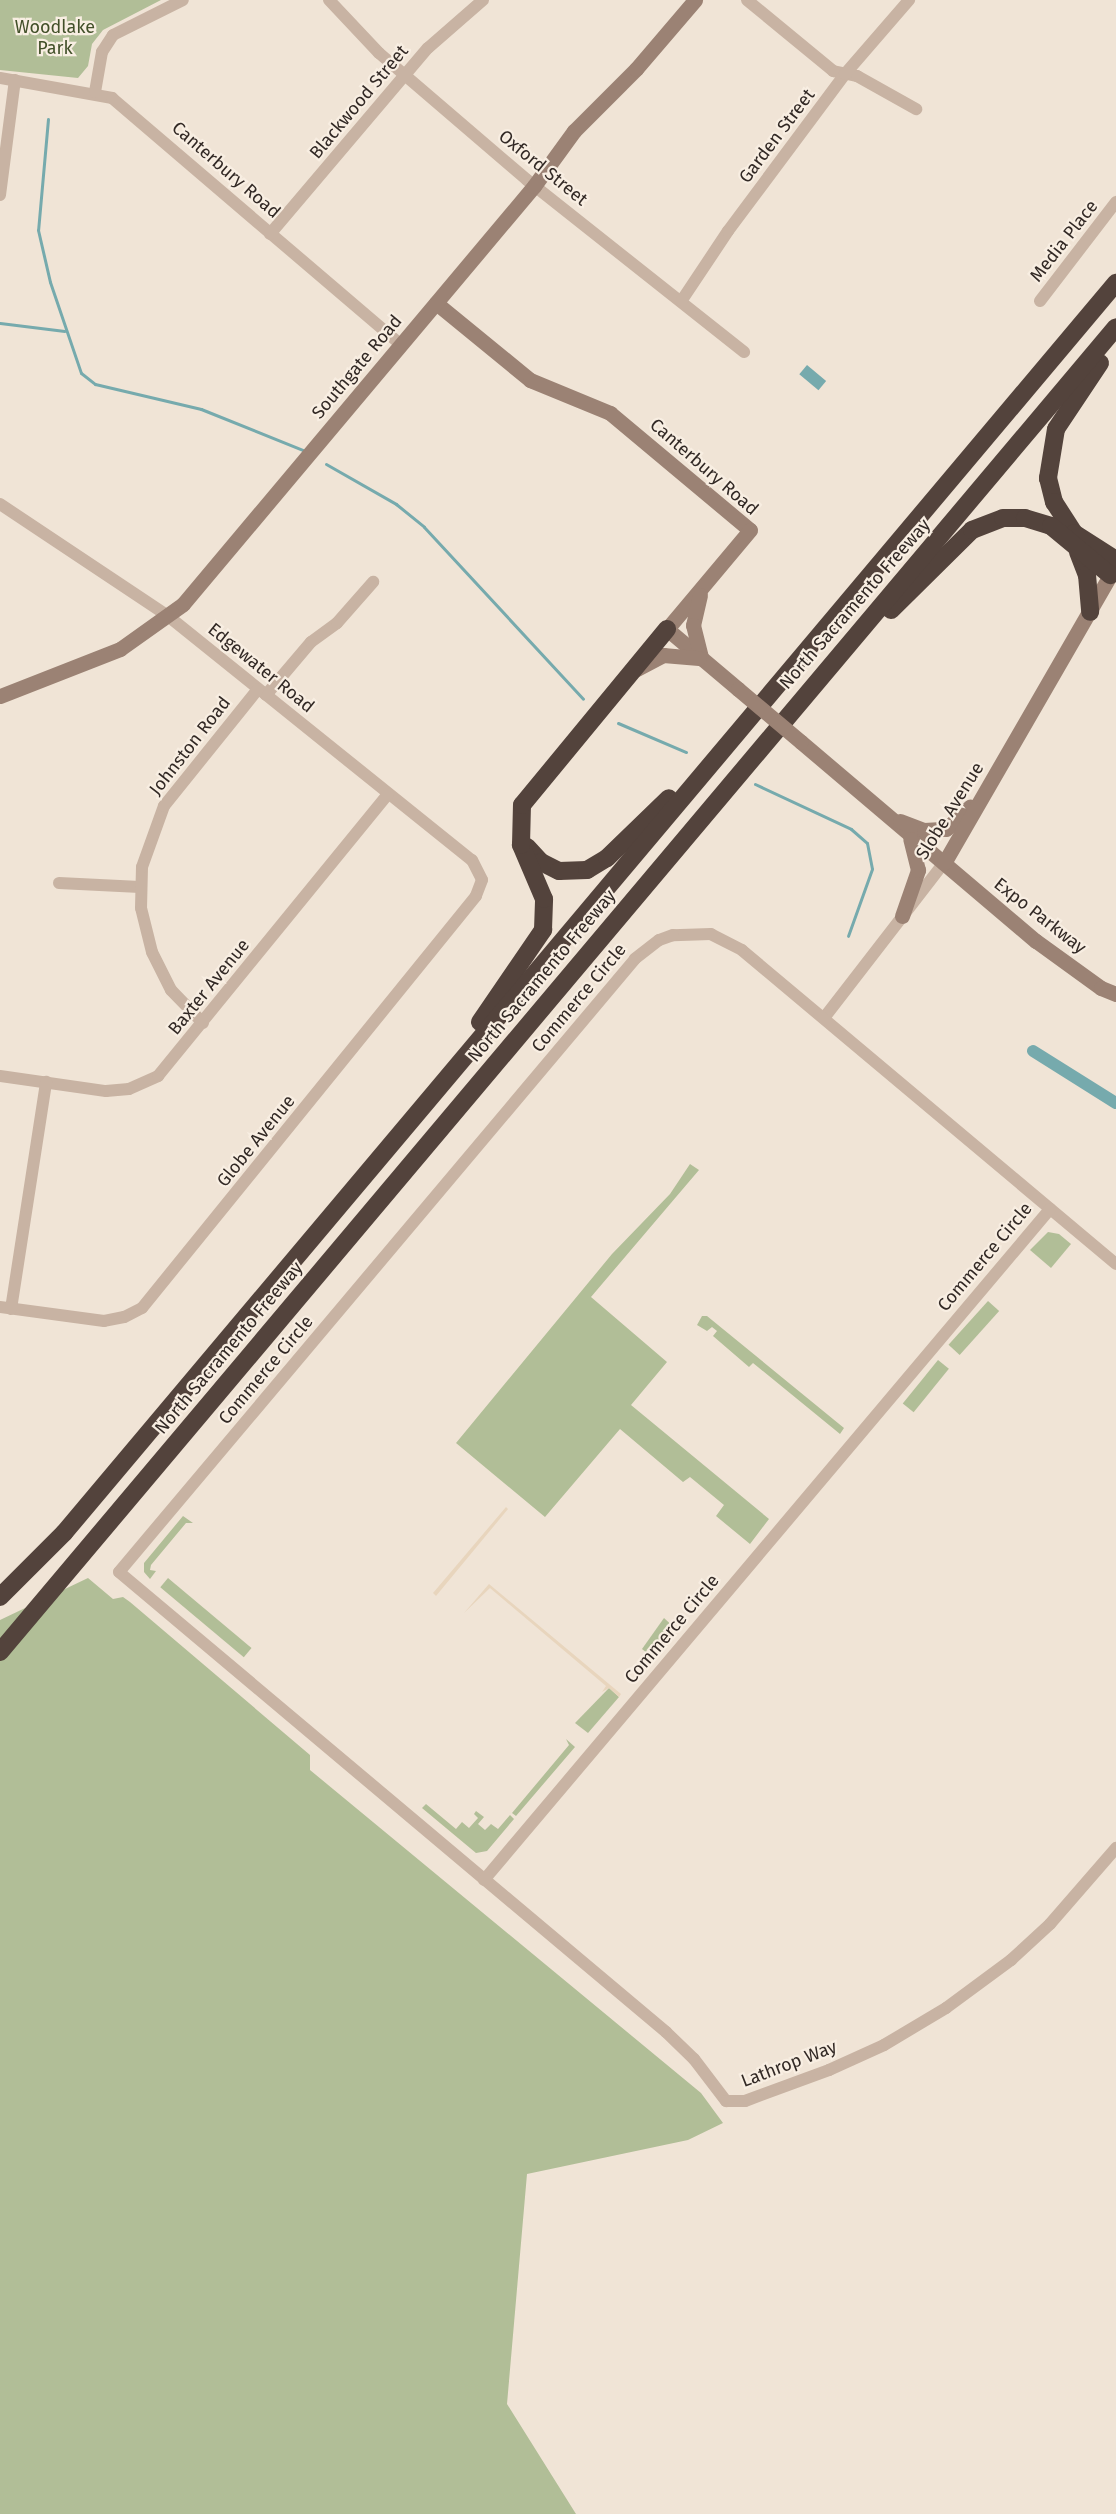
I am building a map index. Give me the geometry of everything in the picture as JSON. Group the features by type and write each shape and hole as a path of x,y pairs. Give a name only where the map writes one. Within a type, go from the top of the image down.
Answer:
{"highway":[{"name":"North Sacramento Freeway","path":"0,1597 64,1533 1116,283"},
{"name":"North Sacramento Freeway","path":"0,1652 800,699 1116,327"},
{"path":"1114,566 1074,533 1063,519 1051,490 1048,459 1061,418 1116,340"},
{"path":"800,699 972,530 1003,518 1025,518 1051,526 1076,548 1114,566"},
{"path":"1076,548 1087,576 1090,612"},
{"path":"383,1154 540,939 545,919 544,899 519,836 520,812 531,790 667,629"},
{"path":"519,836 534,856 549,867 567,873 587,870 611,854 735,735"}],"street":[{"path":"95,92 102,52 113,35 183,0"},
{"name":"Oxford Street","path":"329,0 404,76 534,186 682,300 744,352"},
{"name":"Blackwood Street","path":"270,234 404,76 445,31 483,0"},
{"name":"Southgate Road","path":"0,696 111,653 168,616 195,590 534,186 580,124 636,69 694,0"},
{"path":"747,0 833,71 857,76 916,109"},
{"name":"Garden Street","path":"682,300 728,231 845,74 909,0"},
{"name":"Canterbury Road","path":"0,78 95,92 112,98 401,345"},
{"path":"0,195 15,80"},
{"name":"Media Place","path":"1040,301 1116,202"},
{"name":"Canterbury Road","path":"436,303 530,380 610,413 750,530 667,629"},
{"name":"Edgewater Road","path":"0,504 168,616 471,860 482,880"},
{"name":"Slobe Avenue","path":"824,1018 866,968 902,916 944,863 1090,612 1114,566"},
{"path":"702,658 693,632 693,618 708,580"},
{"name":"Johnston Road","path":"203,1023 171,990 148,939 140,887 145,852 164,806 262,692 311,642 337,623 373,582"},
{"path":"667,629 944,863"},
{"path":"626,677 663,655 702,658"},
{"path":"885,813 913,828 946,829 986,793"},
{"name":"Baxter Avenue","path":"0,1076 106,1091 138,1087 167,1068 388,794"},
{"path":"902,916 918,870 907,833"},
{"name":"Expo Parkway","path":"944,863 1044,947 1116,994"},
{"name":"Globe Avenue","path":"5,1308 104,1321 124,1317 142,1308 476,896 482,880"},
{"path":"59,883 140,887"},
{"name":"Commerce Circle","path":"688,932 722,938 824,1018 1050,1209 484,1880 119,1572 645,949 659,940 688,932"},
{"path":"5,1308 46,1082"},
{"path":"1050,1209 1116,1264"},
{"name":"Lathrop Way","path":"484,1880 682,2046 720,2097 734,2103 829,2070 884,2045 946,2008 1011,1960 1050,1924 1116,1848"}],"green space":[{"name":"Woodlake Park","path":"0,0 161,0 103,30 92,44 88,66 78,78 0,70"},
{"path":"690,1164 699,1170 591,1297 667,1362 631,1405 769,1519 750,1544 716,1516 724,1505 690,1477 683,1482 620,1429 545,1517 456,1443 612,1254 670,1194"},
{"path":"1048,1232 1059,1234 1071,1244 1051,1268 1030,1250"},
{"path":"988,1301 999,1311 960,1355 949,1345"},
{"path":"702,1316 707,1316 844,1428 840,1434 753,1363 749,1367 713,1336 717,1331 712,1327 707,1331 697,1325"},
{"path":"938,1360 949,1369 914,1412 903,1404"},
{"path":"183,1516 193,1523 186,1523 151,1565 150,1570 156,1571 150,1579 144,1572 144,1563"},
{"path":"88,1578 113,1599 123,1597 130,1602 310,1755 310,1770 701,2093 723,2123 688,2140 527,2174 507,2404 576,2514 0,2514 0,1620"},
{"path":"168,1578 251,1648 244,1657 160,1587"},
{"path":"664,1618 676,1629 652,1657 642,1649"},
{"path":"609,1688 619,1697 588,1733 575,1723"},
{"path":"566,1739 575,1747 516,1816 512,1813 569,1745"},
{"path":"426,1804 456,1829 462,1822 469,1828 478,1818 474,1814 476,1811 484,1817 478,1824 485,1830 491,1824 498,1829 510,1815 514,1819 487,1851 476,1853 422,1808"}],"shaded area":[{"path":"506,1507 508,1509 436,1596 433,1593"},
{"path":"489,1584 621,1694 619,1697 609,1688 602,1692 606,1686 490,1588 464,1613"}],"water":[{"path":"807,365 826,381 818,390 799,374"}],"waterway":[{"path":"48,119 38,230 50,282 81,373 95,384 201,409 303,450"},
{"path":"0,323 65,331"},
{"path":"326,464 396,504 424,527 583,699"},
{"path":"618,723 686,752"},
{"path":"755,784 851,829 867,843 872,869 848,936"},
{"path":"1033,1051 1116,1103"}]}
